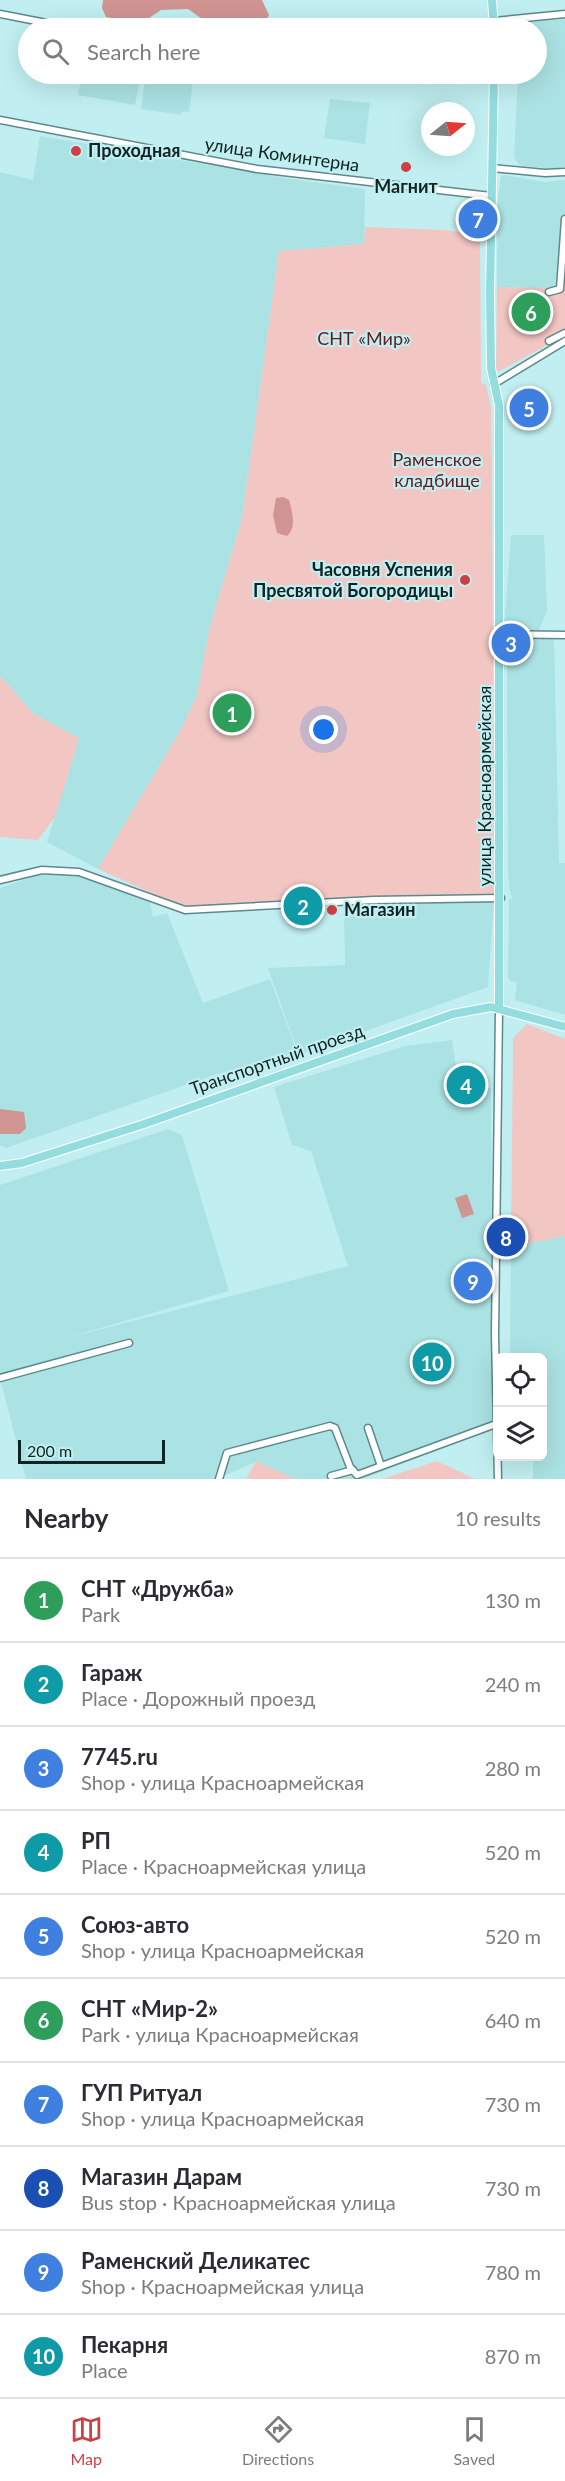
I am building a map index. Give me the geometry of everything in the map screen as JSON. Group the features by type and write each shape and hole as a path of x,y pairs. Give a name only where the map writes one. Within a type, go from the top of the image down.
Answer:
{"main road":[{"path":"492,0 493,18"},
{"name":"улица Красноармейская","path":"494,84 490,305 494,384 499,410 501,898 499,1009"},
{"name":"Транспортный проезд","path":"0,1166 22,1163 144,1124 453,1014 483,1007 499,1009 565,1027"}],"street":[{"path":"0,14 21,18"},
{"path":"539,18 565,14"},
{"name":"улица Коминтерна","path":"0,120 257,169 491,196"},
{"path":"492,168 544,173 565,172"},
{"path":"549,292 560,289 565,219"},
{"path":"549,341 565,333"},
{"path":"494,384 565,341"},
{"path":"499,634 565,635"},
{"path":"0,880 42,870 79,872 184,910 374,900 501,898"},
{"path":"496,1407 499,1009"},
{"path":"0,1378 129,1343"},
{"path":"219,1479 227,1453 330,1426 335,1428 357,1475 493,1425"},
{"path":"368,1428 381,1466"},
{"path":"497,1461 498,1479"},
{"path":"331,1476 353,1470"}],"shaded area":[{"path":"103,0 262,0 269,15 268,18 201,18 188,9 161,10 149,18 111,18 106,17 102,8"},
{"path":"565,19 565,167 552,169 519,165 514,157 518,84 547,84 547,21"},
{"path":"80,84 139,84 135,105 78,95"},
{"path":"145,84 193,84 189,112 183,111 181,115 141,109"},
{"path":"330,99 370,103 365,144 324,138"},
{"path":"40,136 284,178 365,189 364,244 279,251 242,518 209,630 197,696 180,731 98,869 47,842 79,738 34,714 0,676 0,172 33,180"},
{"path":"501,176 546,182 565,180 565,216 557,288 497,287 498,198"},
{"path":"283,497 289,500 293,519 292,529 287,536 277,533 273,515 276,498"},
{"path":"511,535 544,535 547,611 538,632 504,631"},
{"path":"507,637 554,637 559,863 565,863 565,1015 515,1000 517,982 510,981 508,977 509,899 513,899 510,893 508,873"},
{"path":"47,872 97,878 150,901 153,917 167,913 203,1003 270,979 298,1054 217,1074 6,1148 0,1145 0,888"},
{"path":"494,901 488,987 299,1055 268,968 345,965 344,913 353,912 352,902"},
{"path":"452,1040 460,1092 491,1088 493,1429 363,1479 293,1479 256,1462 216,1479 26,1479 0,1378 0,1185 168,1129 182,1135 229,1291 66,1338 348,1266 311,1151 292,1145 274,1087 405,1046"},
{"path":"0,1109 24,1112 26,1128 20,1134 0,1134"},
{"path":"467,1194 474,1214 462,1218 455,1198"},
{"path":"565,1236 565,1479 533,1479 533,1461 547,1461 547,1353 510,1353 511,1247"}],"green space":[{"path":"565,216 565,335 496,373 497,287 557,288 561,218"},
{"path":"365,227 444,230 480,235 481,383 486,385 491,407 495,895 283,900 183,907 98,869 180,731 197,696 209,630 242,518 279,251 364,244"},
{"path":"0,676 34,714 79,738 55,817 38,840 0,837"},
{"path":"527,1024 565,1039 565,1236 511,1247 513,1038"},
{"path":"256,1461 295,1479 246,1479"},
{"path":"437,1461 475,1479 382,1479"}],"place":[{"name":"Проходная","path":"76,151"},
{"name":"Магнит","path":"406,167"},
{"name":"ГУП Ритуал","path":"478,219"},
{"name":"СНТ «Мир-2»","path":"531,312"},
{"name":"Союз-авто","path":"529,408"},
{"name":"Часовня Успения Пресвятой Богородицы","path":"465,580"},
{"name":"7745.ru","path":"511,643"},
{"name":"СНТ «Дружба»","path":"232,713"},
{"name":"Гараж","path":"303,906"},
{"name":"Магазин","path":"332,910"},
{"name":"РП","path":"466,1085"},
{"name":"Магазин Дарам","path":"506,1237"},
{"name":"Раменский Деликатес","path":"473,1281"},
{"name":"Пекарня","path":"432,1362"}],"park label":[{"name":"СНТ «Мир»","path":"364,339"},
{"name":"Раменское кладбище","path":"437,470"}]}
